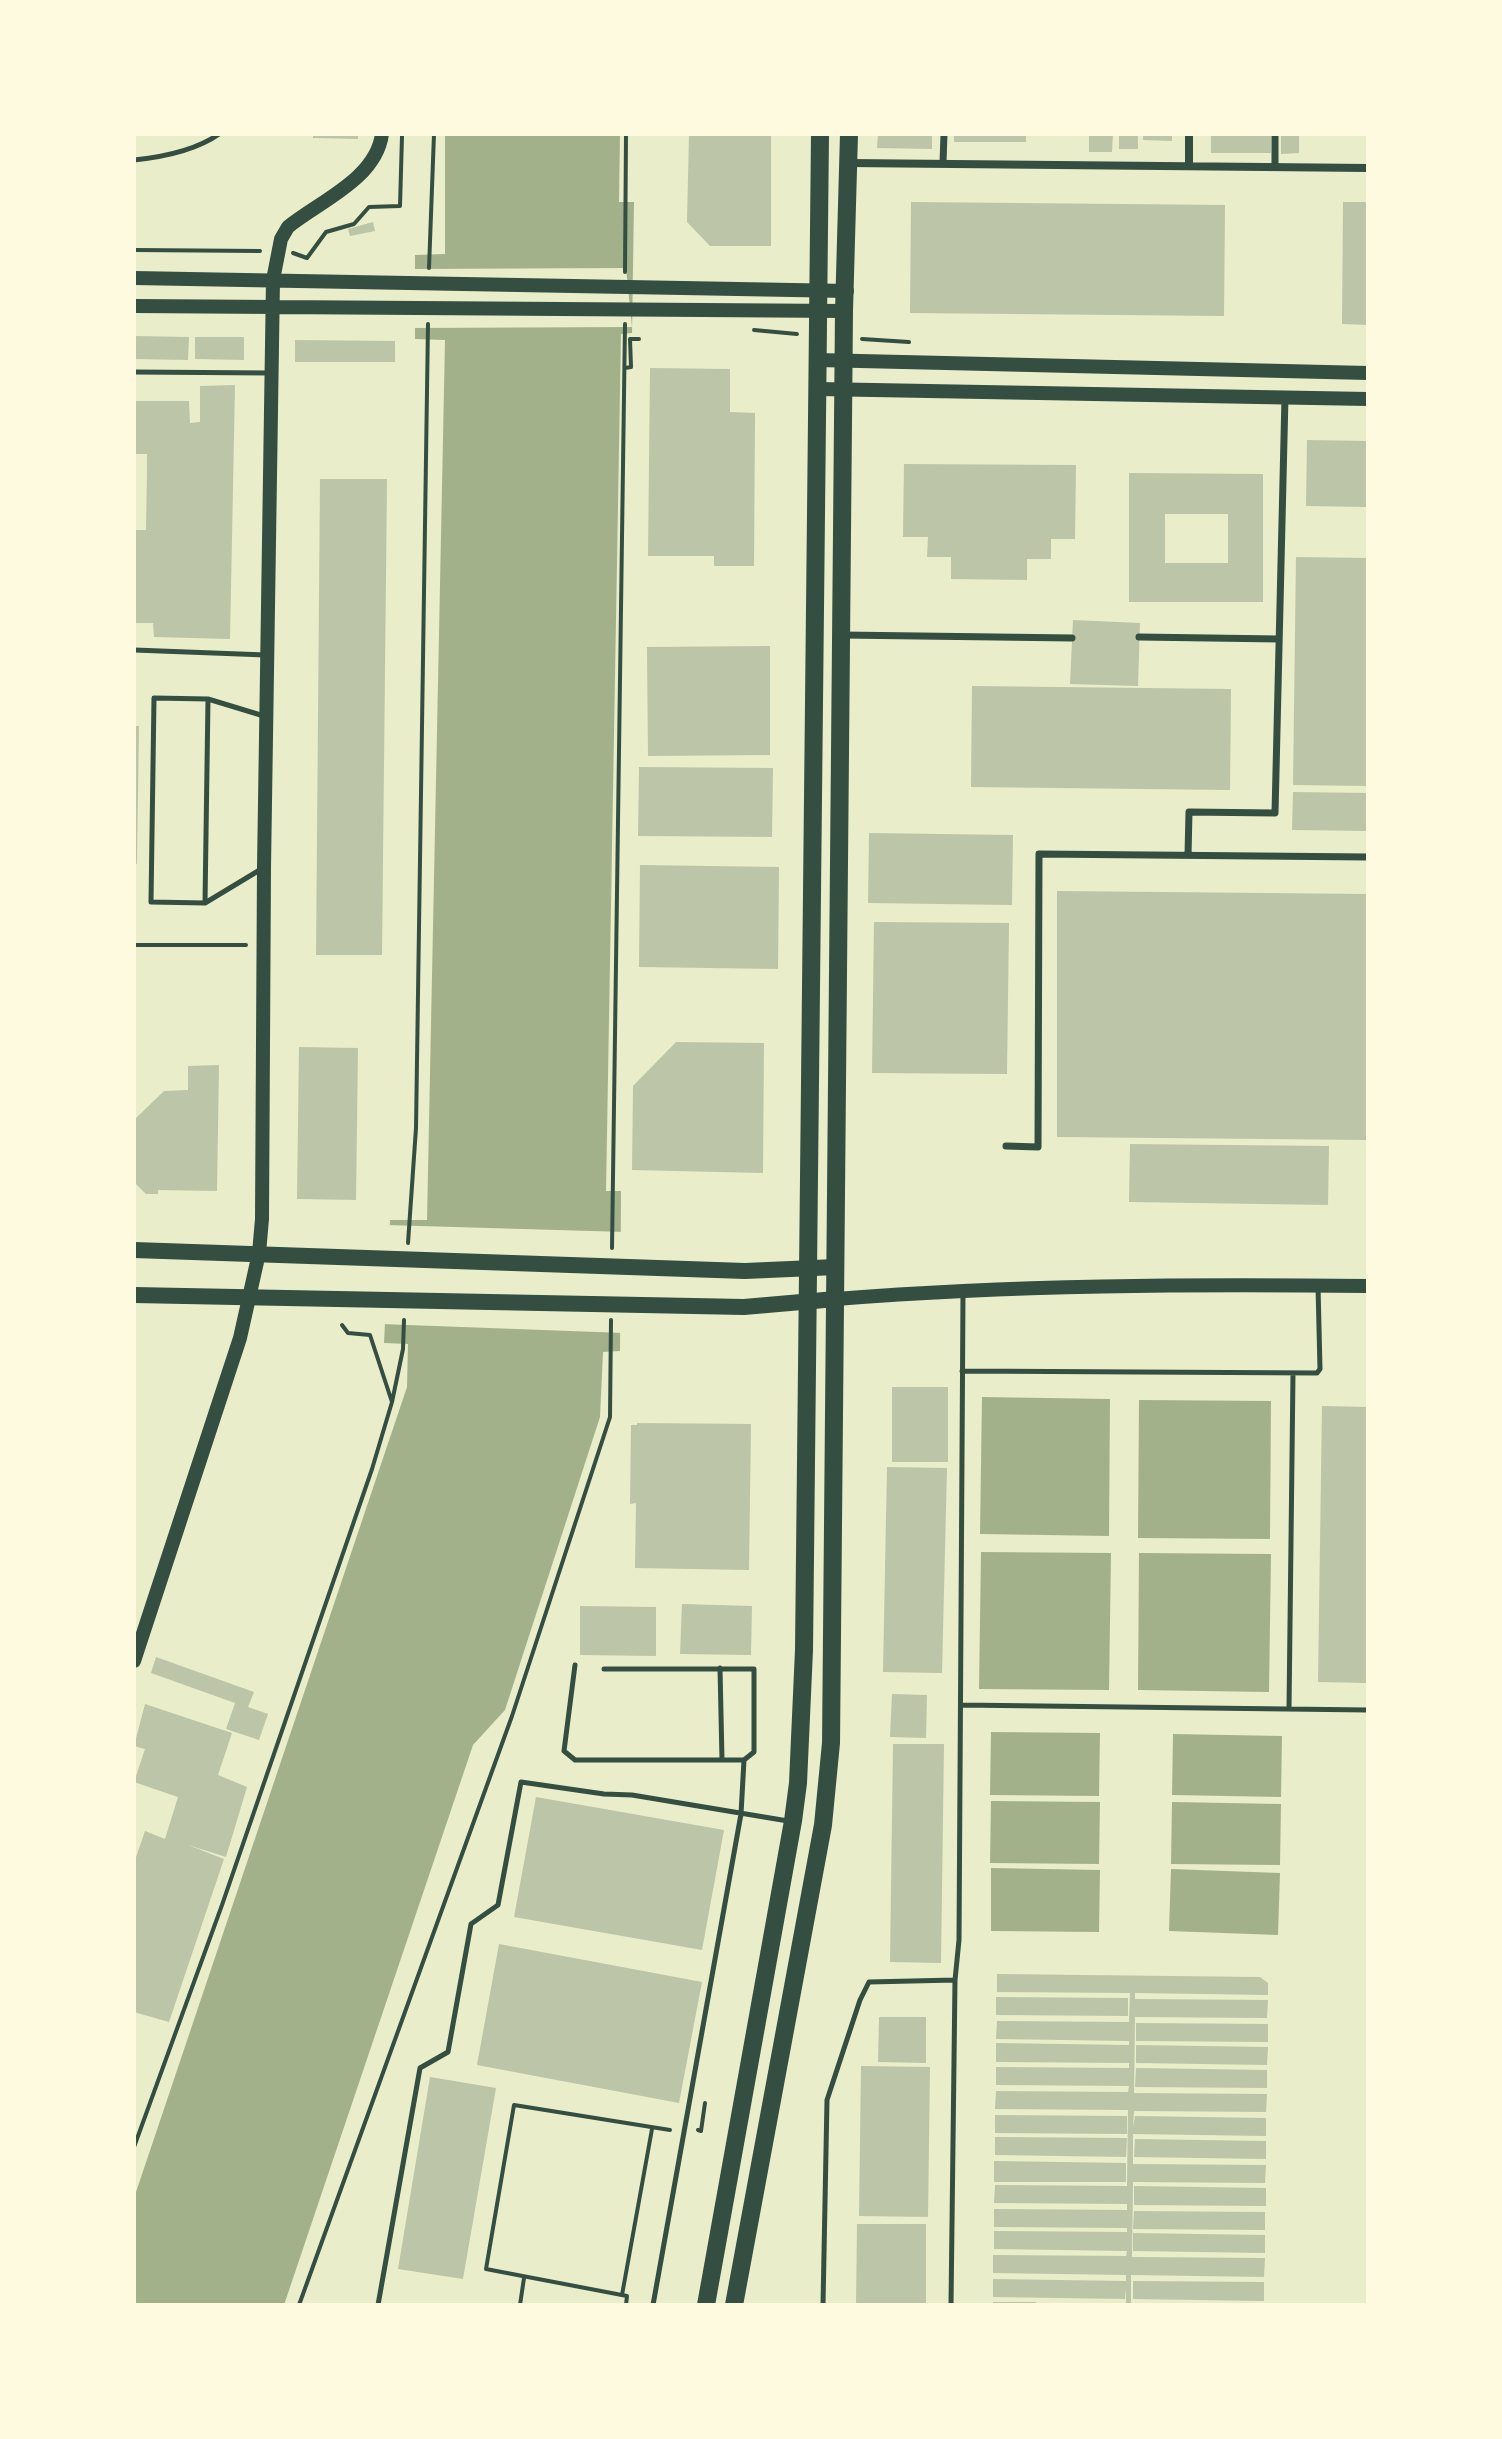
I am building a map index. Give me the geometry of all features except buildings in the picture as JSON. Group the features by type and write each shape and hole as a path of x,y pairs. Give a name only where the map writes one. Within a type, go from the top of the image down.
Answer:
{"main road":[{"path":"706,2305 798,1783 804,1650 820,134"},
{"path":"734,2305 828,1787 833,1651 844,311 847,291 849,134"},
{"path":"134,1250 745,1271 836,1267"},
{"path":"134,1295 744,1307 836,1299"}],"street":[{"path":"134,1661 240,1338 259,1253 262,1219 273,280 281,239 288,227 366,168 377,152 382,134"},
{"path":"943,163 944,134"},
{"path":"1189,134 1189,166"},
{"path":"1275,134 1275,167"},
{"path":"849,163 1368,168"},
{"path":"134,278 847,291"},
{"path":"134,306 844,311"},
{"path":"818,360 1368,373"},
{"path":"818,389 1368,399"},
{"path":"1188,855 1189,812 1275,813 1285,397"},
{"path":"842,635 1072,638"},
{"path":"1139,637 1279,639"},
{"path":"1006,1146 1038,1147 1039,854 1368,857"},
{"path":"836,1299 963,1289 1097,1285 1368,1286"}],"lane":[{"path":"134,160 185,150 207,143 219,134"},
{"path":"134,372 271,373"},
{"path":"134,650 267,655"},
{"path":"264,867 205,903 151,902 154,698 208,699 266,717"},
{"path":"205,903 208,699"},
{"path":"962,1371 1317,1373 1320,1369 1318,1285"},
{"path":"951,2305 955,1980 959,1940 963,1289"},
{"path":"1289,1709 1293,1373"},
{"path":"575,1665 564,1751 575,1760 744,1760 754,1752 754,1669 604,1669"},
{"path":"720,1668 722,1760"},
{"path":"961,1705 1368,1710"},
{"path":"653,2305 741,1814 744,1760"},
{"path":"378,2305 420,2068 448,2052 471,1924 498,1905 521,1782 632,1795 793,1821"},
{"path":"823,2305 827,2100 860,2000 869,1982 955,1980"}],"path":[{"path":"290,252 307,258 326,232 354,224 369,207 400,206 402,134"},
{"path":"429,260 434,134"},
{"path":"625,202 626,134"},
{"path":"134,250 262,251"},
{"path":"614,1191 625,335"},
{"path":"625,368 631,367 630,339 639,339"},
{"path":"880,341 921,342"},
{"path":"409,1216 416,1112 428,348"},
{"path":"134,945 264,945"},
{"path":"342,1325 348,1333 370,1335 392,1402"},
{"path":"134,2147 227,1890 372,1469 392,1402 403,1349"},
{"path":"299,2305 512,1716 610,1417 610,1356"},
{"path":"626,2305 627,2296 486,2269 514,2105 652,2129 669,2131 677,2126"},
{"path":"622,2295 652,2129"},
{"path":"520,2305 524,2278"}],"shaded area":[{"path":"445,134 620,134 619,202 634,202 632,333 621,334 606,1191 621,1191 620,1351 603,1352 600,1417 505,1710 473,1745 284,2305 134,2305 134,2198 407,1387 408,1344 384,1343 390,1220 427,1220 445,340 415,339 415,255 445,254"},
{"path":"982,1397 1110,1399 1109,1536 980,1534"},
{"path":"1139,1400 1271,1401 1270,1539 1138,1538"},
{"path":"981,1552 1111,1553 1109,1690 979,1689"},
{"path":"1139,1553 1271,1554 1269,1692 1138,1690"},
{"path":"991,1732 1100,1733 1099,1796 990,1795"},
{"path":"1173,1734 1282,1736 1281,1797 1172,1795"},
{"path":"991,1801 1100,1802 1099,1864 990,1863"},
{"path":"1172,1802 1281,1804 1280,1865 1171,1864"},
{"path":"991,1868 1100,1870 1099,1932 991,1931"},
{"path":"1171,1869 1280,1873 1278,1935 1169,1931"}],"pier":[{"path":"626,268 632,327 411,328 411,269"},
{"path":"386,1225 625,1232 624,1333 381,1324"}]}
